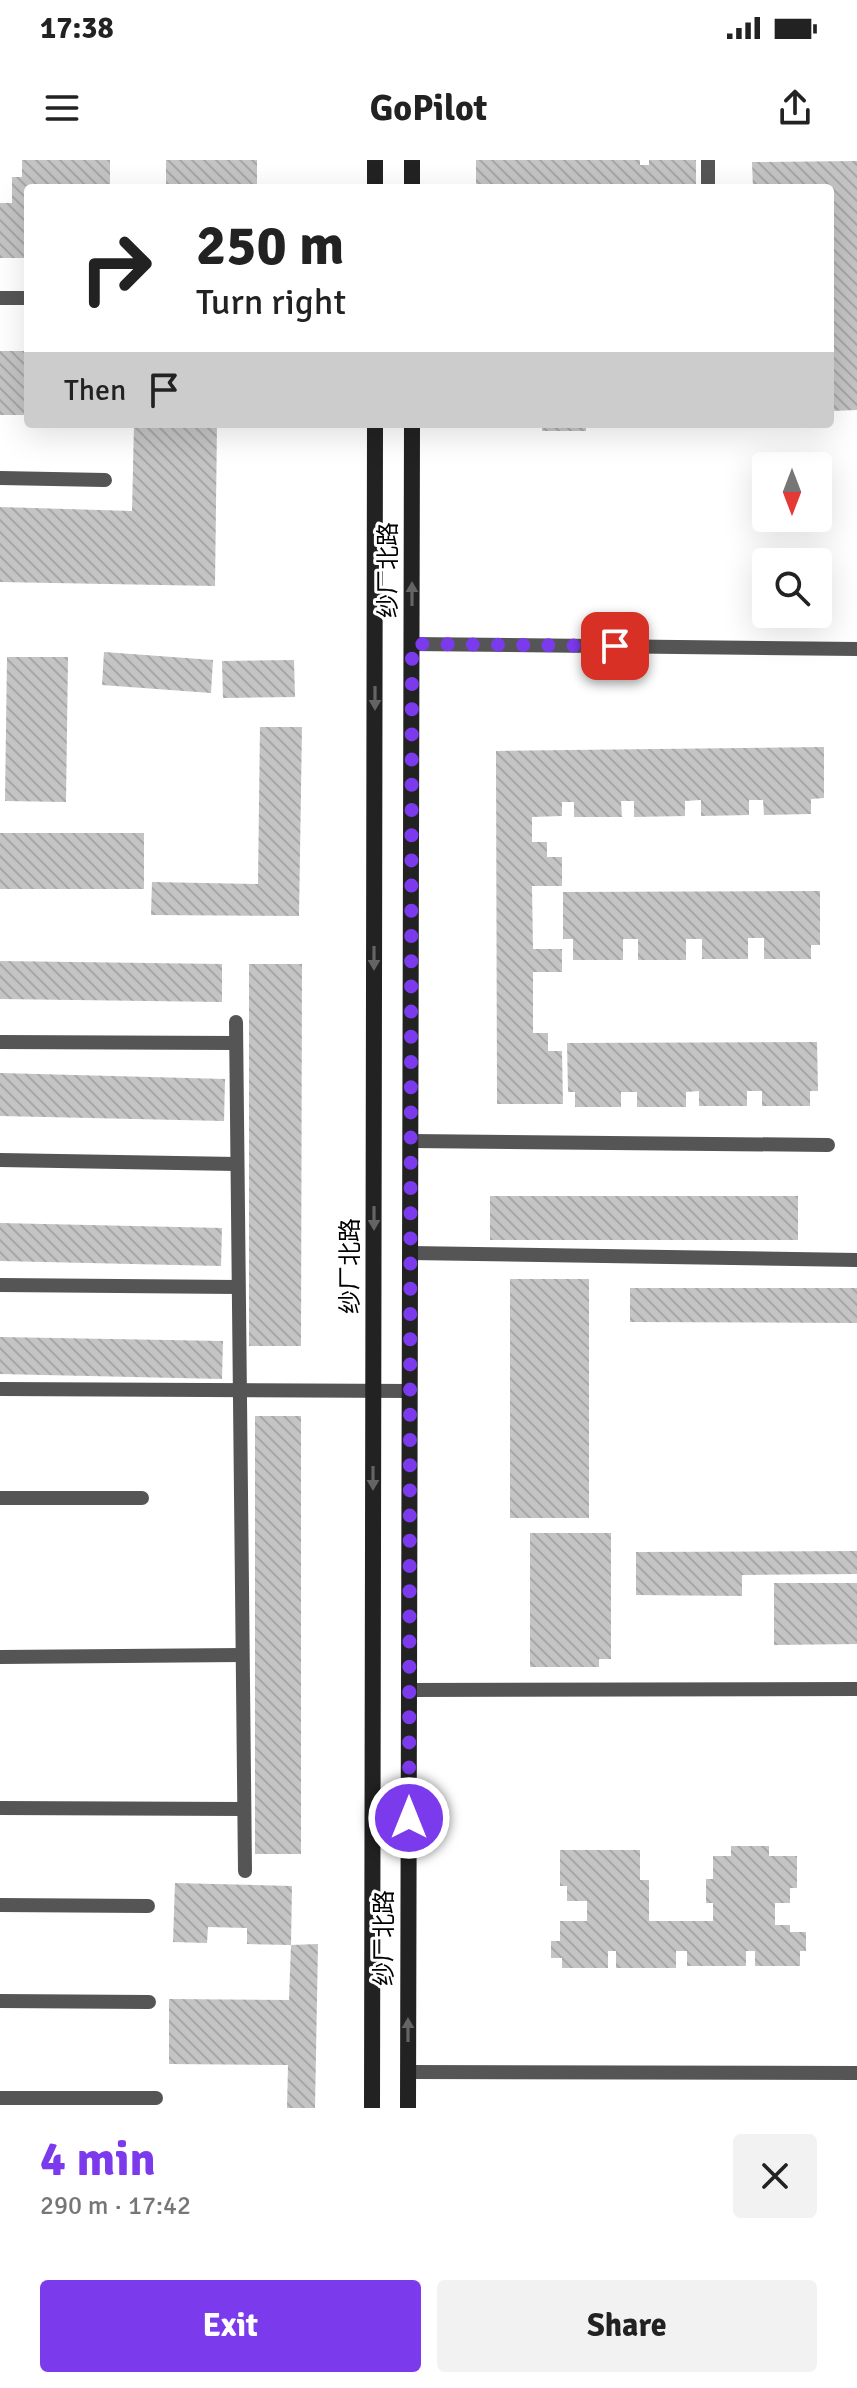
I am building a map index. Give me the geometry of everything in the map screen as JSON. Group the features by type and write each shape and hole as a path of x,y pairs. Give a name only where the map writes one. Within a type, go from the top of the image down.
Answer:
{"main road":[{"path":"375,160 375,184"},
{"path":"412,160 412,184"},
{"name":"纱厂北路","path":"372,2108 375,428"},
{"name":"纱厂北路","path":"408,2108 412,428"}],"lane":[{"path":"708,160 708,184"},
{"path":"0,298 24,298"},
{"path":"0,478 105,480"},
{"path":"412,644 857,649"},
{"path":"236,1022 245,1871"},
{"path":"0,1042 236,1043"},
{"path":"410,1141 828,1145"},
{"path":"0,1160 237,1164"},
{"path":"410,1253 857,1260"},
{"path":"0,1285 238,1287"},
{"path":"0,1389 409,1391"},
{"path":"0,1498 142,1498"},
{"path":"0,1657 242,1655"},
{"path":"409,1690 857,1689"},
{"path":"0,1808 244,1809"},
{"path":"0,1905 148,1906"},
{"path":"0,2001 149,2002"},
{"path":"408,2072 857,2073"},
{"path":"0,2098 156,2098"}],"building":[{"path":"22,160 110,160 110,184 24,184 24,258 0,258 0,203 12,203 12,177 22,177"},
{"path":"166,160 257,160 257,184 166,184"},
{"path":"476,160 640,160 640,165 649,165 649,160 696,160 696,184 476,184"},
{"path":"857,161 857,410 834,411 834,184 753,184 752,162"},
{"path":"0,351 24,351 24,415 0,415"},
{"path":"134,428 217,428 215,586 0,582 0,507 132,511"},
{"path":"542,428 586,428 586,431 542,431"},
{"path":"104,652 213,660 211,693 102,685"},
{"path":"7,657 68,657 66,802 5,801"},
{"path":"294,660 295,697 223,698 222,661"},
{"path":"260,727 302,727 299,916 151,915 152,882 258,884"},
{"path":"824,747 824,798 811,799 811,814 764,815 763,800 749,800 749,815 701,816 701,800 685,801 685,816 634,817 634,801 621,801 622,817 574,817 574,802 562,802 562,816 532,817 532,842 547,842 547,857 562,857 562,886 532,886 533,949 562,949 562,972 533,972 533,1033 548,1033 548,1051 562,1051 563,1104 497,1104 496,751"},
{"path":"0,833 144,833 144,889 0,889"},
{"path":"820,891 820,945 811,945 811,959 764,959 764,938 748,938 748,959 702,959 702,939 686,939 686,960 638,960 638,939 623,939 623,960 573,960 573,939 563,939 563,892"},
{"path":"0,961 222,964 222,1002 0,999"},
{"path":"249,964 302,964 301,1346 249,1346"},
{"path":"817,1042 818,1091 810,1091 810,1106 762,1106 762,1091 747,1091 747,1106 699,1106 699,1091 686,1092 686,1107 637,1107 637,1092 621,1092 621,1107 575,1107 575,1092 568,1092 567,1043"},
{"path":"0,1073 225,1079 224,1121 0,1116"},
{"path":"490,1196 798,1196 798,1240 490,1240"},
{"path":"0,1223 222,1228 221,1266 0,1261"},
{"path":"510,1279 589,1279 589,1518 510,1518"},
{"path":"630,1288 857,1288 857,1323 630,1322"},
{"path":"0,1337 223,1341 222,1379 0,1374"},
{"path":"255,1416 301,1416 301,1854 255,1854"},
{"path":"530,1533 611,1533 611,1659 599,1659 599,1667 530,1667"},
{"path":"857,1551 857,1574 742,1575 742,1596 636,1595 636,1552"},
{"path":"774,1583 857,1583 857,1644 774,1645"},
{"path":"731,1846 769,1846 769,1856 797,1856 797,1888 790,1888 790,1903 775,1903 775,1925 790,1925 790,1932 806,1932 806,1951 800,1951 800,1966 755,1966 755,1951 746,1951 746,1966 687,1966 687,1951 676,1951 676,1968 616,1968 616,1951 608,1951 608,1968 562,1968 562,1958 551,1958 551,1941 560,1941 560,1921 587,1921 587,1901 567,1901 567,1886 560,1886 560,1850 640,1850 640,1880 649,1880 649,1921 713,1921 713,1903 706,1903 706,1879 713,1879 713,1856 731,1856"},
{"path":"175,1883 292,1886 291,1945 247,1944 247,1928 208,1927 207,1943 173,1942"},
{"path":"318,1944 315,2108 287,2108 288,2065 169,2064 169,1999 289,2000 291,1945"}],"route":[{"path":"409,1818 412,644 615,646"}]}
